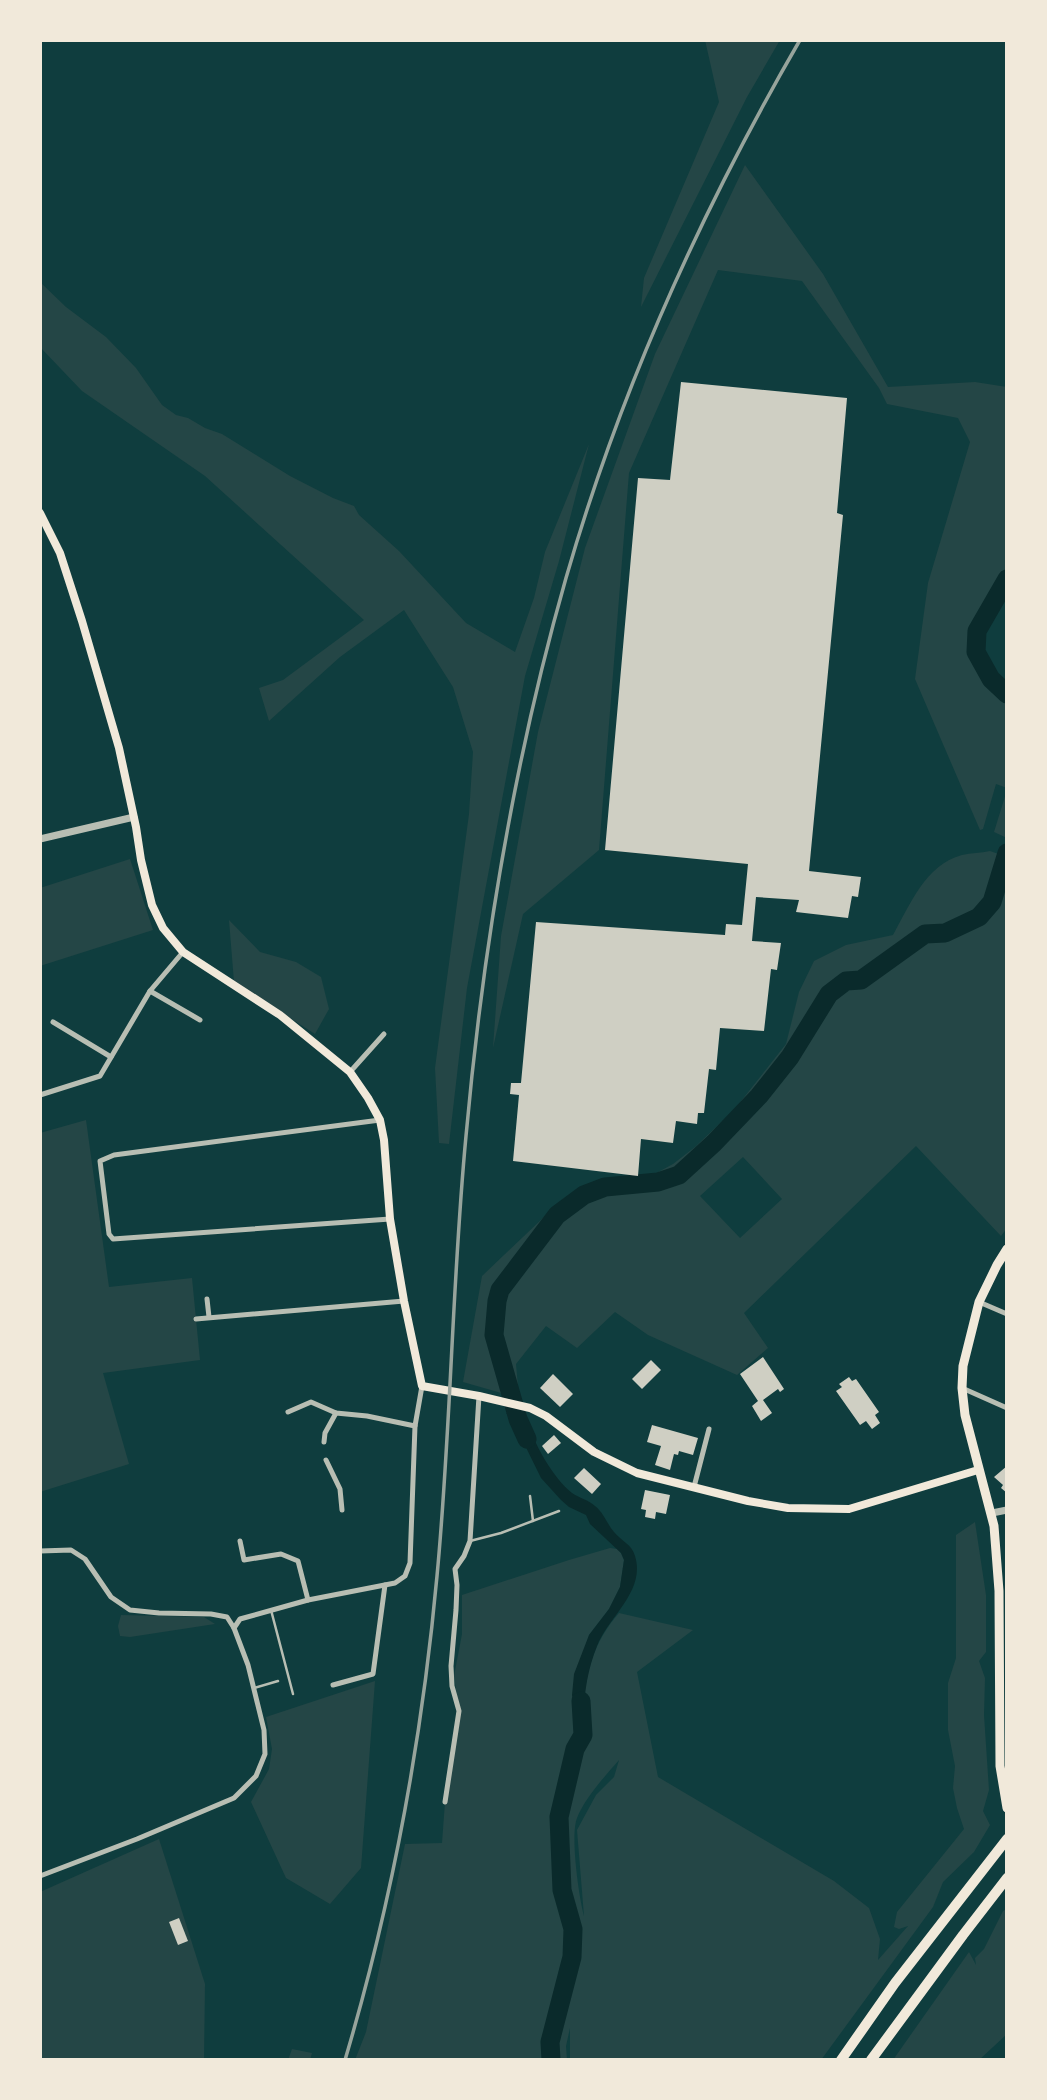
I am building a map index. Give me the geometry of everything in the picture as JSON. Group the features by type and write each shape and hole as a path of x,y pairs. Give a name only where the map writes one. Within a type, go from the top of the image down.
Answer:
{"highway":[{"path":"1007,1249 979,1302 962,1366 965,1415 992,1513 1003,1591 1000,1766 1007,1808"},
{"path":"841,2060 895,1983 1007,1839"},
{"path":"871,2060 1007,1878"}],"main road":[{"path":"40,513 68,575 119,748 152,905 163,928 183,952 280,1015 349,1072 380,1120 390,1219 422,1386 524,1407 546,1416 594,1452 637,1473 788,1508 849,1509 978,1470"}],"street":[{"path":"40,839 134,817"},
{"path":"40,1095 100,1076 150,990 183,952"},
{"path":"150,990 200,1020"},
{"path":"53,1023 111,1057"},
{"path":"349,1072 384,1034"},
{"path":"380,1120 114,1155 100,1161 109,1234 113,1239 390,1219"},
{"path":"207,1300 209,1317"},
{"path":"196,1319 404,1301"},
{"path":"979,1302 1007,1314"},
{"path":"234,1628 240,1619 271,1610 400,1580 408,1570 415,1426 422,1386"},
{"path":"962,1388 1007,1408"},
{"path":"445,1802 443,1793 459,1710 452,1686 451,1666 456,1611 455,1569 470,1541 478,1396"},
{"path":"288,1412 311,1402 336,1413 415,1426"},
{"path":"324,1442 325,1433 336,1413"},
{"path":"694,1488 709,1429"},
{"path":"326,1460 340,1489 342,1510"},
{"path":"992,1513 1007,1510"},
{"path":"240,1541 244,1559 281,1554 298,1561 308,1600"},
{"path":"40,1551 71,1550 78,1554 85,1559 111,1597 130,1610 227,1617 248,1665 266,1739 265,1754 256,1776 234,1798 40,1876"},
{"path":"333,1685 373,1674 385,1585"}],"lane":[{"path":"530,1496 533,1521"},
{"path":"470,1541 501,1533 559,1511"},
{"path":"271,1610 293,1694"},
{"path":"254,1689 278,1681"}],"shaded area":[{"path":"705,40 780,40 747,97 641,307 644,278 719,102"},
{"path":"745,165 823,274 888,387 975,382 1007,387 1007,595 983,635 983,654 1007,684 1007,788 996,784 983,829 980,830 915,679 928,583 970,442 958,418 887,404 879,388 802,281 718,270 629,473 599,850 523,914 493,1048 501,936 538,732 585,548 655,354"},
{"path":"40,282 66,307 106,337 136,368 162,405 176,415 222,434 290,476 354,506 359,515 399,551 466,623 515,652 534,598 545,552 589,444 559,561 525,676 467,988 449,1144 439,1143 435,1068 469,814 473,752 453,687 404,610 340,657 269,721 259,688 283,680 364,620 205,476 82,391 40,347"},
{"path":"1007,790 1007,838 994,832"},
{"path":"990,851 1007,857 1007,1228 1001,1236 916,1146 744,1313 768,1348 737,1375 648,1335 615,1312 577,1348 546,1326 516,1364 519,1398 463,1382 482,1276 564,1198 594,1185 649,1177 673,1164 695,1147 734,1110 786,1044 799,992 814,961 846,945 893,935 920,888 938,867 962,855","holes":["743,1157 782,1199 740,1238 700,1196"]},
{"path":"130,859 153,930 40,966 40,888"},
{"path":"229,920 260,952 296,962 321,977 329,1009 315,1034 234,982"},
{"path":"86,1120 109,1287 192,1278 200,1360 103,1373 129,1464 40,1492 40,1133"},
{"path":"506,1413 528,1420 539,1449 558,1479 572,1493 598,1509 635,1556 635,1581 597,1646 586,1685 584,1725 577,1727 572,1695 574,1674 589,1635 609,1609 620,1587 624,1560 621,1553 590,1524 586,1515 569,1507 541,1478 513,1421"},
{"path":"975,1522 986,1595 986,1652 979,1661 985,1678 984,1715 989,1790 983,1811 990,1825 974,1852 943,1882 933,1907 821,2060 570,2060 570,2028 566,2046 567,2060 355,2060 366,2032 405,1844 442,1843 445,1802 459,1711 454,1676 462,1634 462,1595 569,1560 610,1548 617,1549 624,1560 620,1587 609,1609 589,1635 577,1727 584,1724 587,1679 595,1651 619,1613 693,1630 637,1672 658,1777 834,1881 869,1908 880,1939 878,1960 908,1926 899,1929 894,1927 897,1912 964,1829 953,1788 955,1766 948,1730 948,1683 956,1658 956,1535","holes":["619,1760 614,1777 596,1795 577,1830 584,1916 576,1867 575,1827 585,1803"]},
{"path":"121,1615 204,1617 215,1624 130,1637 120,1636 118,1626"},
{"path":"375,1681 361,1868 330,1904 286,1878 251,1802 269,1769 272,1749 266,1717"},
{"path":"159,1839 205,1984 204,2060 40,2060 40,1892"},
{"path":"1007,1909 1007,2034 979,2060 893,2060 969,1952 976,1965 975,1958 984,1949 1003,1911"},
{"path":"292,2049 312,2053 310,2060 288,2060"}],"building":[{"path":"681,382 847,398 837,513 843,515 809,871 861,877 858,897 852,896 848,918 796,912 799,900 756,897 752,941 781,943 777,970 771,969 764,1031 720,1028 716,1070 709,1069 704,1113 698,1113 697,1124 676,1121 673,1143 641,1139 638,1176 513,1161 519,1095 510,1094 511,1083 521,1083 536,922 725,935 726,924 742,925 748,864 605,850 638,478 670,480"},
{"path":"763,1357 784,1389 780,1392 778,1389 763,1400 772,1413 761,1421 752,1406 758,1401 740,1374"},
{"path":"651,1360 661,1370 642,1389 632,1379"},
{"path":"553,1374 573,1394 560,1407 540,1388"},
{"path":"849,1377 852,1381 856,1379 879,1412 875,1415 880,1423 872,1429 866,1421 860,1425 836,1391 842,1387 839,1384"},
{"path":"652,1425 698,1438 693,1455 679,1451 678,1455 674,1454 670,1470 655,1465 661,1446 647,1442"},
{"path":"554,1435 561,1443 548,1454 542,1446"},
{"path":"1007,1466 1007,1493 994,1477"},
{"path":"584,1468 601,1484 592,1494 574,1478"},
{"path":"645,1490 670,1495 666,1514 656,1512 655,1519 645,1517 646,1510 641,1509"},
{"path":"179,1918 188,1941 178,1945 169,1922"}],"waterway":[{"path":"1007,579 977,631 976,652 991,679 1007,694"},
{"path":"527,1439 518,1419 494,1335 497,1301 500,1290 557,1215 584,1195 605,1187 658,1182 679,1175 759,1096 790,1057 829,994 846,981 861,980 925,934 945,933 979,917 992,902 1007,853"},
{"path":"551,2060 550,2042 572,1957 573,1929 562,1890 559,1817 575,1749 583,1735 581,1701"}],"railway":[{"path":"345,2060 391,1880 423,1698 442,1521 461,1191 473,1066 491,925 531,716 566,578 588,508 638,370 697,235 800,40"}]}
